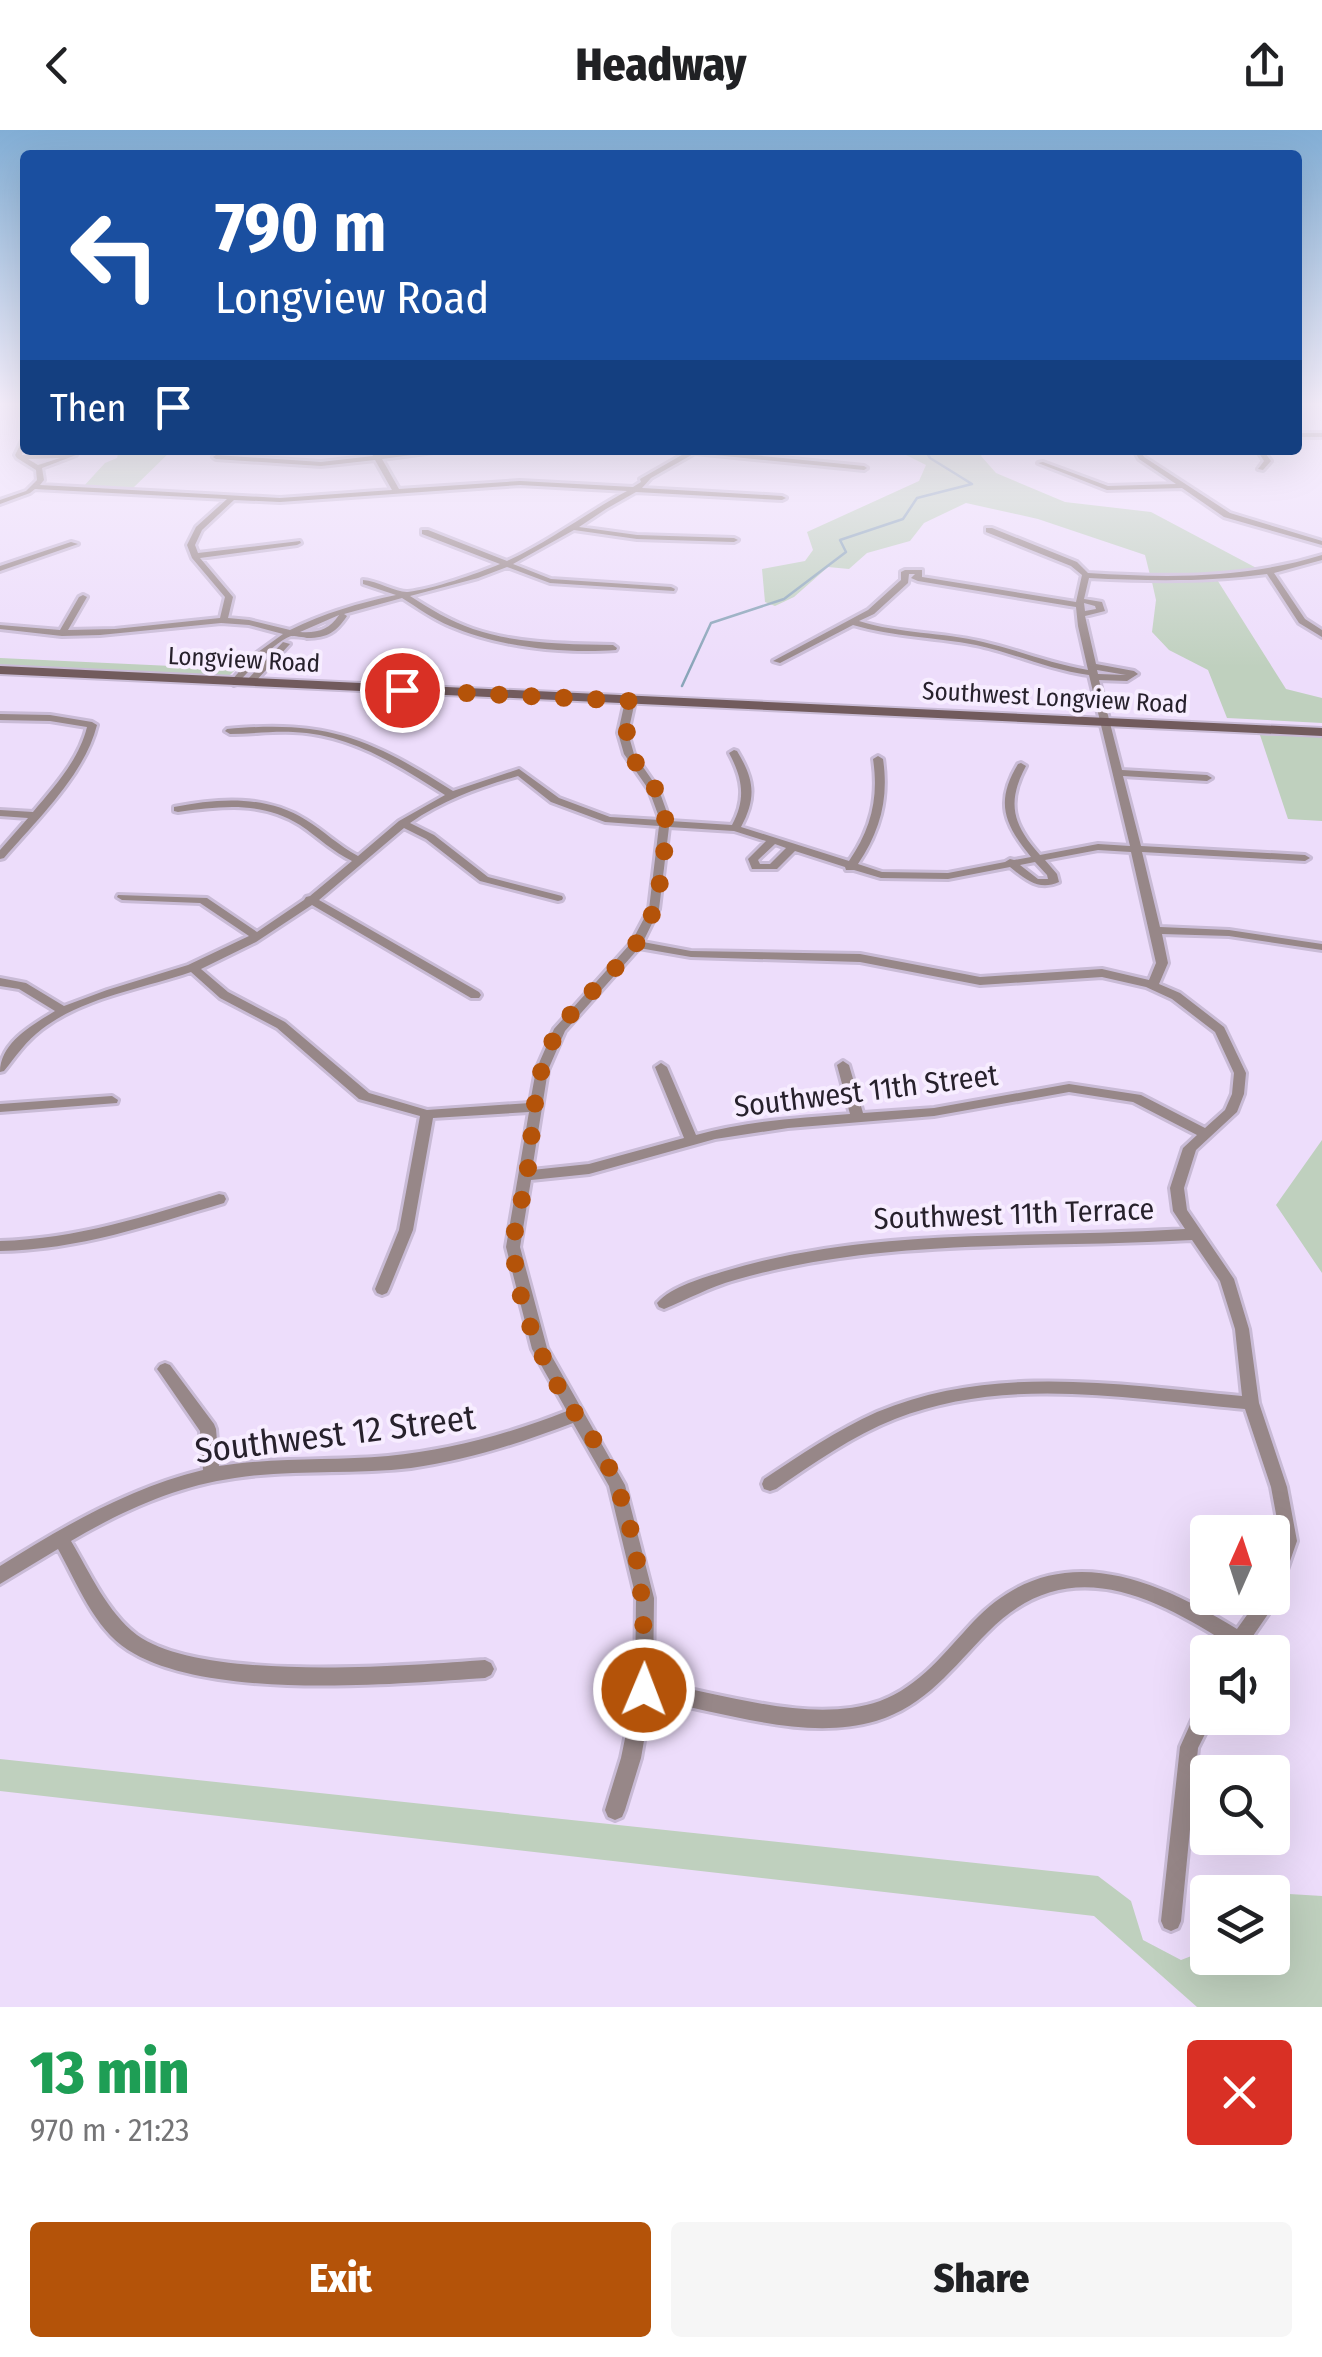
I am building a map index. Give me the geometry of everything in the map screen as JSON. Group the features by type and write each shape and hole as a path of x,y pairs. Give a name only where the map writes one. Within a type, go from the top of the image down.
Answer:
{"street":[{"path":"0,502 25,492"},
{"path":"118,492 296,500 380,492"},
{"path":"250,682 294,634 505,565 558,538 624,492"},
{"path":"657,492 782,498"},
{"path":"1192,492 1250,525 1322,543"},
{"path":"223,620 229,597 195,556 191,545 195,534 232,498"},
{"path":"572,528 636,537 734,540"},
{"path":"989,530 1074,564 1086,574 1127,578 1271,574 1322,557"},
{"path":"426,532 550,581 671,590"},
{"path":"195,556 264,544 296,543"},
{"path":"0,569 74,544"},
{"path":"777,661 887,600 905,581 908,570 920,572 918,579 988,594 1080,606"},
{"path":"1086,574 1080,606 1162,963 1153,985"},
{"path":"1271,574 1302,621 1322,634"},
{"path":"366,582 408,596 452,624 498,637 613,648"},
{"path":"62,633 83,597"},
{"path":"234,682 264,648 340,612 379,604"},
{"path":"0,627 62,633 223,620 294,634"},
{"path":"853,622 879,632 980,644 1094,672"},
{"name":"Longview Road","path":"0,670 786,708"},
{"path":"614,1810 632,1758 644,1690 645,1598 628,1515 604,1456 540,1349 523,1297 513,1246 542,1070 560,1028 636,944 654,909 665,823 654,790 629,754 623,733 630,701"},
{"name":"Southwest Longview Road","path":"786,708 1322,732"},
{"path":"0,717 50,718 92,726 86,747 0,856"},
{"path":"230,732 293,729 350,737 374,746 452,795"},
{"path":"734,752 746,773 750,792 735,828"},
{"path":"850,868 878,817 882,786 878,759"},
{"path":"1010,862 1035,882 1054,882 1014,828 1010,788 1021,766"},
{"path":"0,1068 19,1042 62,1010 193,968 256,936 310,899 403,823 452,795 518,772 555,800 608,820 735,828 850,868 924,878 1084,848 1305,858"},
{"path":"1119,774 1208,778"},
{"path":"178,809 235,803 272,806 296,817 338,852 358,860"},
{"path":"0,813 33,815"},
{"path":"403,823 430,837 484,879 558,898"},
{"path":"772,841 753,860 756,867 773,867 792,848"},
{"path":"122,897 204,900 256,936"},
{"path":"310,899 474,996"},
{"path":"1156,930 1229,933 1322,946"},
{"path":"636,944 691,954 860,958 968,980 1102,972 1153,985 1202,1013 1232,1049 1240,1073 1238,1094 1231,1112 1190,1148 1177,1188 1180,1210 1227,1279 1242,1329 1251,1403 1285,1515"},
{"path":"193,968 224,995 281,1025 364,1096 426,1114 534,1107"},
{"path":"0,982 22,986 62,1010"},
{"path":"843,1065 856,1116"},
{"path":"661,1068 691,1140"},
{"name":"Southwest 11th Street","path":"527,1175 590,1169 691,1140 856,1116 934,1112 1046,1092 1090,1089 1136,1098 1206,1134"},
{"path":"0,1108 112,1100"},
{"path":"382,1289 406,1230 426,1114"},
{"path":"0,1246 39,1247 81,1239 219,1199"},
{"name":"Southwest 11th Terrace","path":"664,1303 700,1282 826,1252 920,1240 1136,1239 1196,1234"},
{"path":"166,1369 208,1429 212,1474"},
{"path":"770,1484 837,1438 904,1408 971,1393 1036,1387 1251,1403"},
{"name":"Southwest 12 Street","path":"0,1576 114,1509 212,1474 296,1465 390,1463 450,1454 576,1414"},
{"path":"60,1538 118,1630 136,1645 176,1661 312,1676 485,1669"},
{"path":"644,1690 814,1719 874,1712 910,1695 958,1656 1012,1597 1047,1582 1090,1578 1142,1586 1195,1612 1222,1635"},
{"path":"1171,1921 1190,1747 1195,1735"}],"green space":[{"path":"896,492 1040,492 1065,502 1151,512 1264,572 1150,575 1145,555 1038,519 966,503 924,523 910,541 867,553 849,569 828,567 794,597 775,606 765,602 762,569 805,561 813,550 807,532"},
{"path":"1216,578 1286,689 1322,698 1322,723 1227,718 1208,670 1169,650 1152,632 1156,600 1152,582"},
{"path":"0,658 236,669 228,677 0,667"},
{"path":"1260,735 1322,737 1322,821 1288,819"},
{"path":"1322,1140 1322,1273 1276,1205"},
{"path":"0,1759 1098,1876 1131,1901 1143,1940 1181,1960 1190,1957 1190,1975 1290,1975 1290,1894 1322,1896 1322,2007 1197,2007 1094,1916 0,1791"}],"waterway":[{"path":"682,686 711,623 784,599 846,552 840,540 903,519 917,498 942,492"}],"route":[{"path":"402,690 630,701 623,733 629,754 654,790 666,818 654,909 636,944 560,1028 542,1070 513,1246 523,1297 540,1349 562,1394 604,1456 628,1515 645,1598 644,1690"}]}
